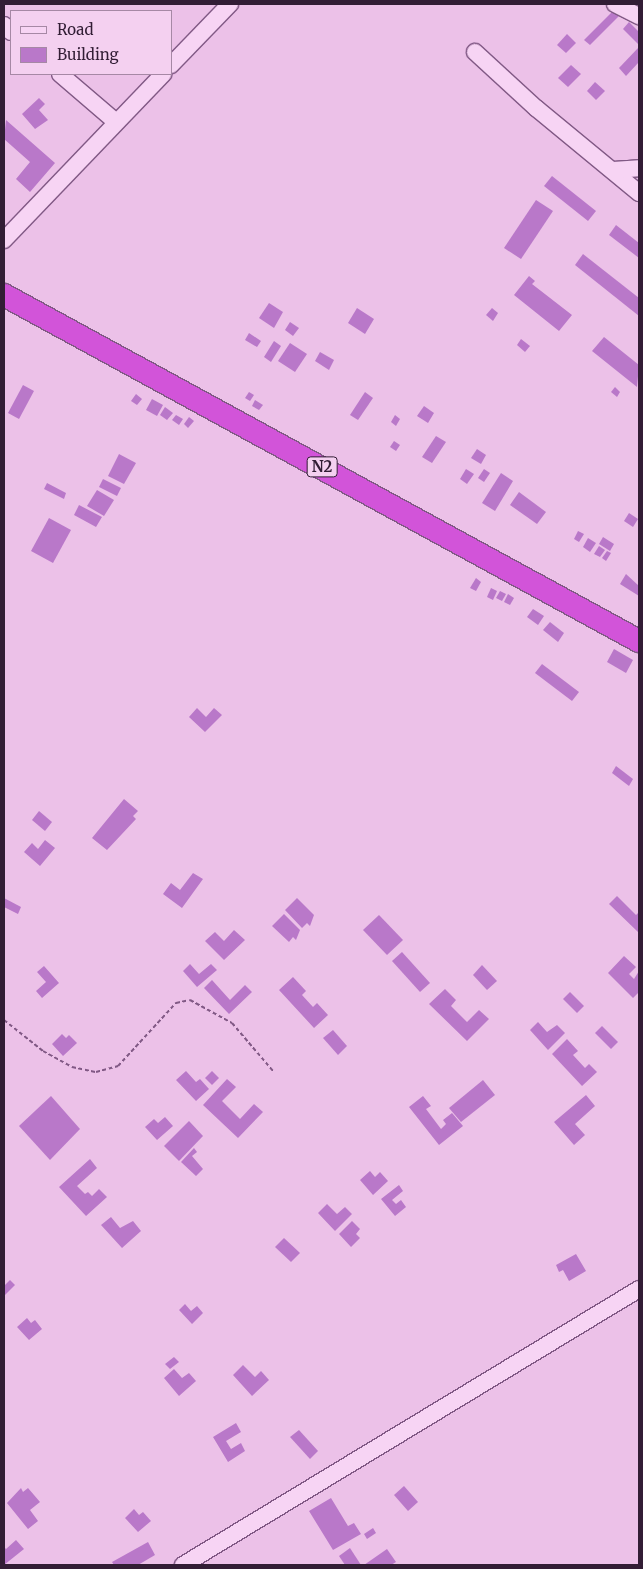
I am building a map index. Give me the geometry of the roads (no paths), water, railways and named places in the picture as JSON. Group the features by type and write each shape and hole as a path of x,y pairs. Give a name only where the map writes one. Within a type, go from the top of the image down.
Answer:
{"highway":[{"name":"N2","path":"4,294 639,641"}],"street":[{"path":"172,64 230,4"},
{"path":"615,4 639,16"},
{"path":"474,52 536,108 639,193"},
{"path":"61,75 116,122"},
{"path":"4,240 162,75"},
{"path":"613,170 639,168"},
{"path":"183,1565 639,1289"}]}
